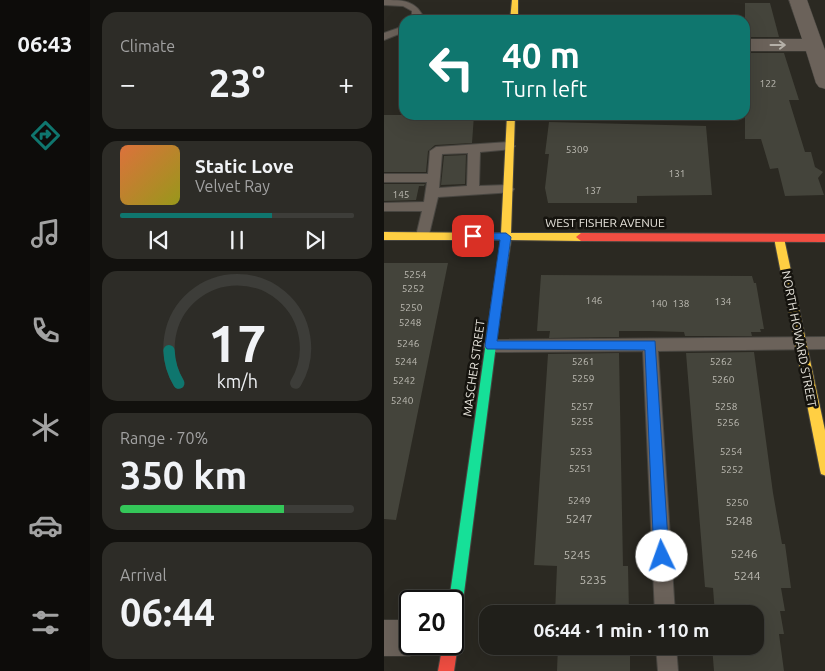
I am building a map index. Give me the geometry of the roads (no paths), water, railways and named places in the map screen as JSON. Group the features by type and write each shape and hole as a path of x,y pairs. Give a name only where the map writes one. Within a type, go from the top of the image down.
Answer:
{"street":[{"path":"514,15 515,0"},
{"path":"798,0 825,83"},
{"path":"750,45 812,45"},
{"name":"MASCHER STREET","path":"458,590 506,237 511,120"},
{"name":"WEST FISHER AVENUE","path":"384,236 825,238"},
{"name":"NORTH HOWARD STREET","path":"779,238 825,470"},
{"path":"384,638 399,638"},
{"path":"446,671 448,655"}],"lane":[{"path":"384,2 404,3 416,10 418,15"},
{"path":"384,37 399,31"},
{"path":"423,236 432,193 436,151 509,146"},
{"path":"473,190 474,149"},
{"path":"384,178 433,178"},
{"path":"432,193 508,189"},
{"path":"384,207 429,206"},
{"path":"491,346 825,343"},
{"path":"650,345 664,605"},
{"path":"667,655 668,671"}]}
